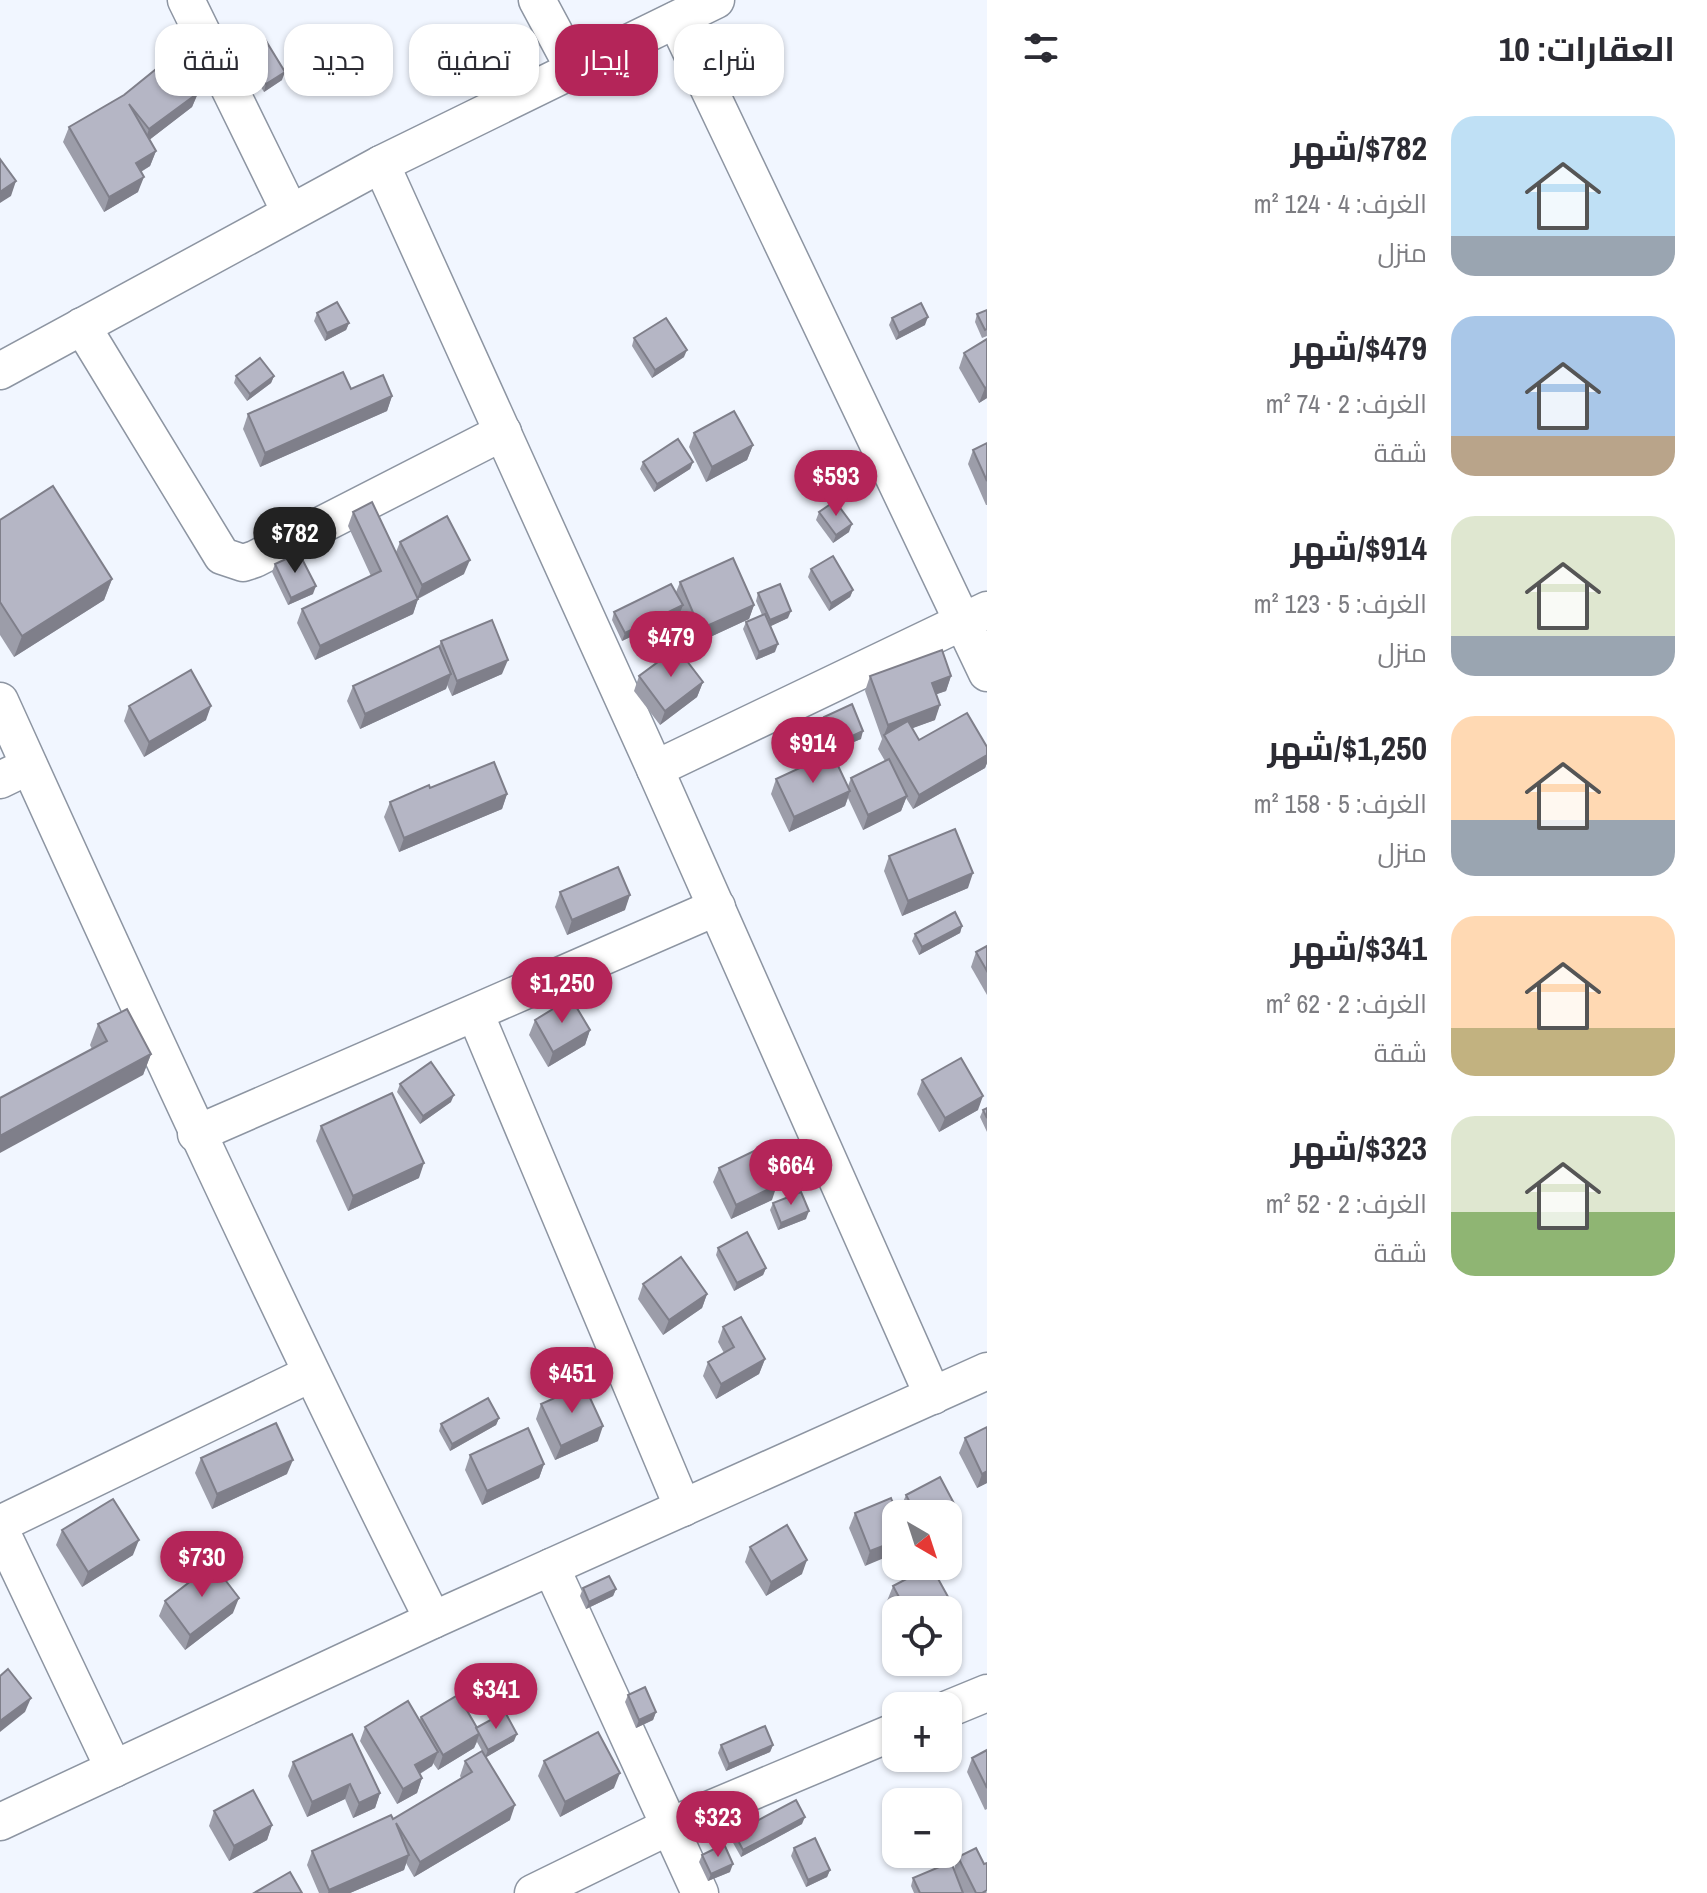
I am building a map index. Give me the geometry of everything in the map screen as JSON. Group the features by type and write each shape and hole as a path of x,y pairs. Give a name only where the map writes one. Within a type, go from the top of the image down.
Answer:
{"street":[{"path":"186,0 290,212"},
{"path":"537,0 555,34"},
{"path":"658,29 716,0"},
{"path":"676,20 975,616 987,673"},
{"path":"0,371 381,164 555,78"},
{"path":"381,164 717,907 933,1396"},
{"path":"82,326 222,556 232,562 255,559 503,432"},
{"path":"655,769 975,616"},
{"path":"0,701 15,773 196,1134 310,1374 433,1620"},
{"path":"196,1134 717,907"},
{"path":"475,1013 683,1508"},
{"path":"0,1822 433,1620 987,1371"},
{"path":"114,1769 0,1526 310,1374"},
{"path":"551,1567 700,1893"},
{"path":"962,1703 987,1693"},
{"path":"533,1893 670,1826 882,1737"}],"building":[{"path":"268,44 284,70 268,83"},
{"path":"155,70 155,96 194,96 149,129 129,104 156,151 136,163 144,177 109,197 69,127 124,95"},
{"path":"0,159 16,181 0,192"},
{"path":"337,302 349,323 327,333 317,313"},
{"path":"921,303 928,317 899,333 892,318"},
{"path":"987,310 987,329 985,330 977,314"},
{"path":"666,318 687,350 655,370 634,338"},
{"path":"987,339 987,387 985,388 964,353"},
{"path":"260,358 274,376 250,394 236,376"},
{"path":"343,372 351,389 383,375 392,396 265,453 248,414"},
{"path":"734,411 753,445 712,467 694,433"},
{"path":"678,439 693,462 657,484 643,462"},
{"path":"987,443 987,481 973,450"},
{"path":"53,486 112,579 22,636 0,602 0,520"},
{"path":"835,501 852,524 836,535 819,512"},
{"path":"372,502 418,599 320,646 302,609 381,571 353,512"},
{"path":"447,516 470,560 422,585 400,542"},
{"path":"299,553 316,586 291,598 275,564"},
{"path":"833,556 853,590 831,603 811,569"},
{"path":"733,558 754,605 700,629 680,582"},
{"path":"671,584 683,605 625,633 614,612"},
{"path":"780,584 791,611 770,620 758,593"},
{"path":"765,614 778,644 759,652 746,622"},
{"path":"492,620 508,660 457,681 441,641"},
{"path":"439,646 451,674 365,714 353,686"},
{"path":"677,648 703,682 665,711 639,676"},
{"path":"942,650 951,676 932,683 940,705 888,725 870,676"},
{"path":"191,670 211,706 149,742 129,706"},
{"path":"852,704 863,731 835,744 824,717"},
{"path":"967,713 987,747 987,755 919,795 884,735 908,721 919,740"},
{"path":"832,753 850,791 794,817 776,779"},
{"path":"889,759 907,796 868,815 851,778"},
{"path":"494,762 507,794 404,838 390,802"},
{"path":"955,829 973,873 908,901 889,856"},
{"path":"618,867 630,895 572,920 560,892"},
{"path":"955,912 962,926 922,947 915,934"},
{"path":"987,946 987,971 976,952"},
{"path":"571,998 590,1030 553,1052 535,1020"},
{"path":"127,1009 151,1054 0,1136 0,1098 107,1041 98,1024"},
{"path":"961,1058 983,1096 945,1118 922,1080"},
{"path":"431,1062 454,1095 423,1116 400,1084"},
{"path":"392,1093 424,1163 353,1196 321,1126"},
{"path":"760,1148 777,1185 736,1205 719,1168"},
{"path":"801,1192 809,1211 781,1223 773,1203"},
{"path":"747,1232 766,1268 737,1283 718,1248"},
{"path":"681,1257 707,1294 669,1320 643,1284"},
{"path":"741,1317 765,1359 721,1384 708,1362 734,1347 723,1327"},
{"path":"584,1385 603,1426 561,1446 541,1404"},
{"path":"488,1398 499,1418 452,1444 441,1424"},
{"path":"276,1423 293,1460 217,1494 201,1458"},
{"path":"987,1427 987,1471 982,1474 965,1438"},
{"path":"528,1428 544,1464 487,1491 470,1455"},
{"path":"940,1477 952,1500 909,1500 906,1495"},
{"path":"113,1499 139,1540 88,1572 62,1530"},
{"path":"882,1502 882,1546 870,1551 855,1513"},
{"path":"787,1525 807,1560 771,1582 750,1547"},
{"path":"213,1564 239,1598 190,1635 165,1601"},
{"path":"609,1576 616,1589 589,1602 583,1588"},
{"path":"904,1580 939,1580 948,1596 898,1596 893,1586"},
{"path":"8,1669 31,1698 0,1721 0,1676"},
{"path":"645,1687 656,1712 639,1720 628,1695"},
{"path":"458,1695 480,1733 443,1755 421,1717"},
{"path":"408,1701 438,1752 415,1765 422,1778 403,1789 365,1727"},
{"path":"505,1712 517,1734 488,1750 476,1728"},
{"path":"765,1726 773,1745 729,1764 721,1745"},
{"path":"598,1732 620,1773 565,1802 544,1761"},
{"path":"352,1734 380,1793 359,1803 350,1784 312,1802 293,1762"},
{"path":"987,1750 987,1788 972,1758"},
{"path":"482,1751 515,1805 420,1862 396,1823 409,1855 329,1890 312,1851 391,1815 393,1819 472,1772 465,1761"},
{"path":"253,1790 272,1825 234,1846 214,1811"},
{"path":"796,1800 805,1817 743,1850 734,1833"},
{"path":"815,1838 830,1870 808,1880 794,1848"},
{"path":"724,1844 733,1864 711,1874 702,1855"},
{"path":"976,1848 984,1864 987,1863 987,1890 976,1893 962,1865 962,1855"},
{"path":"937,1868 953,1868 963,1893 920,1893 913,1878"},
{"path":"290,1872 302,1893 254,1893"}]}
